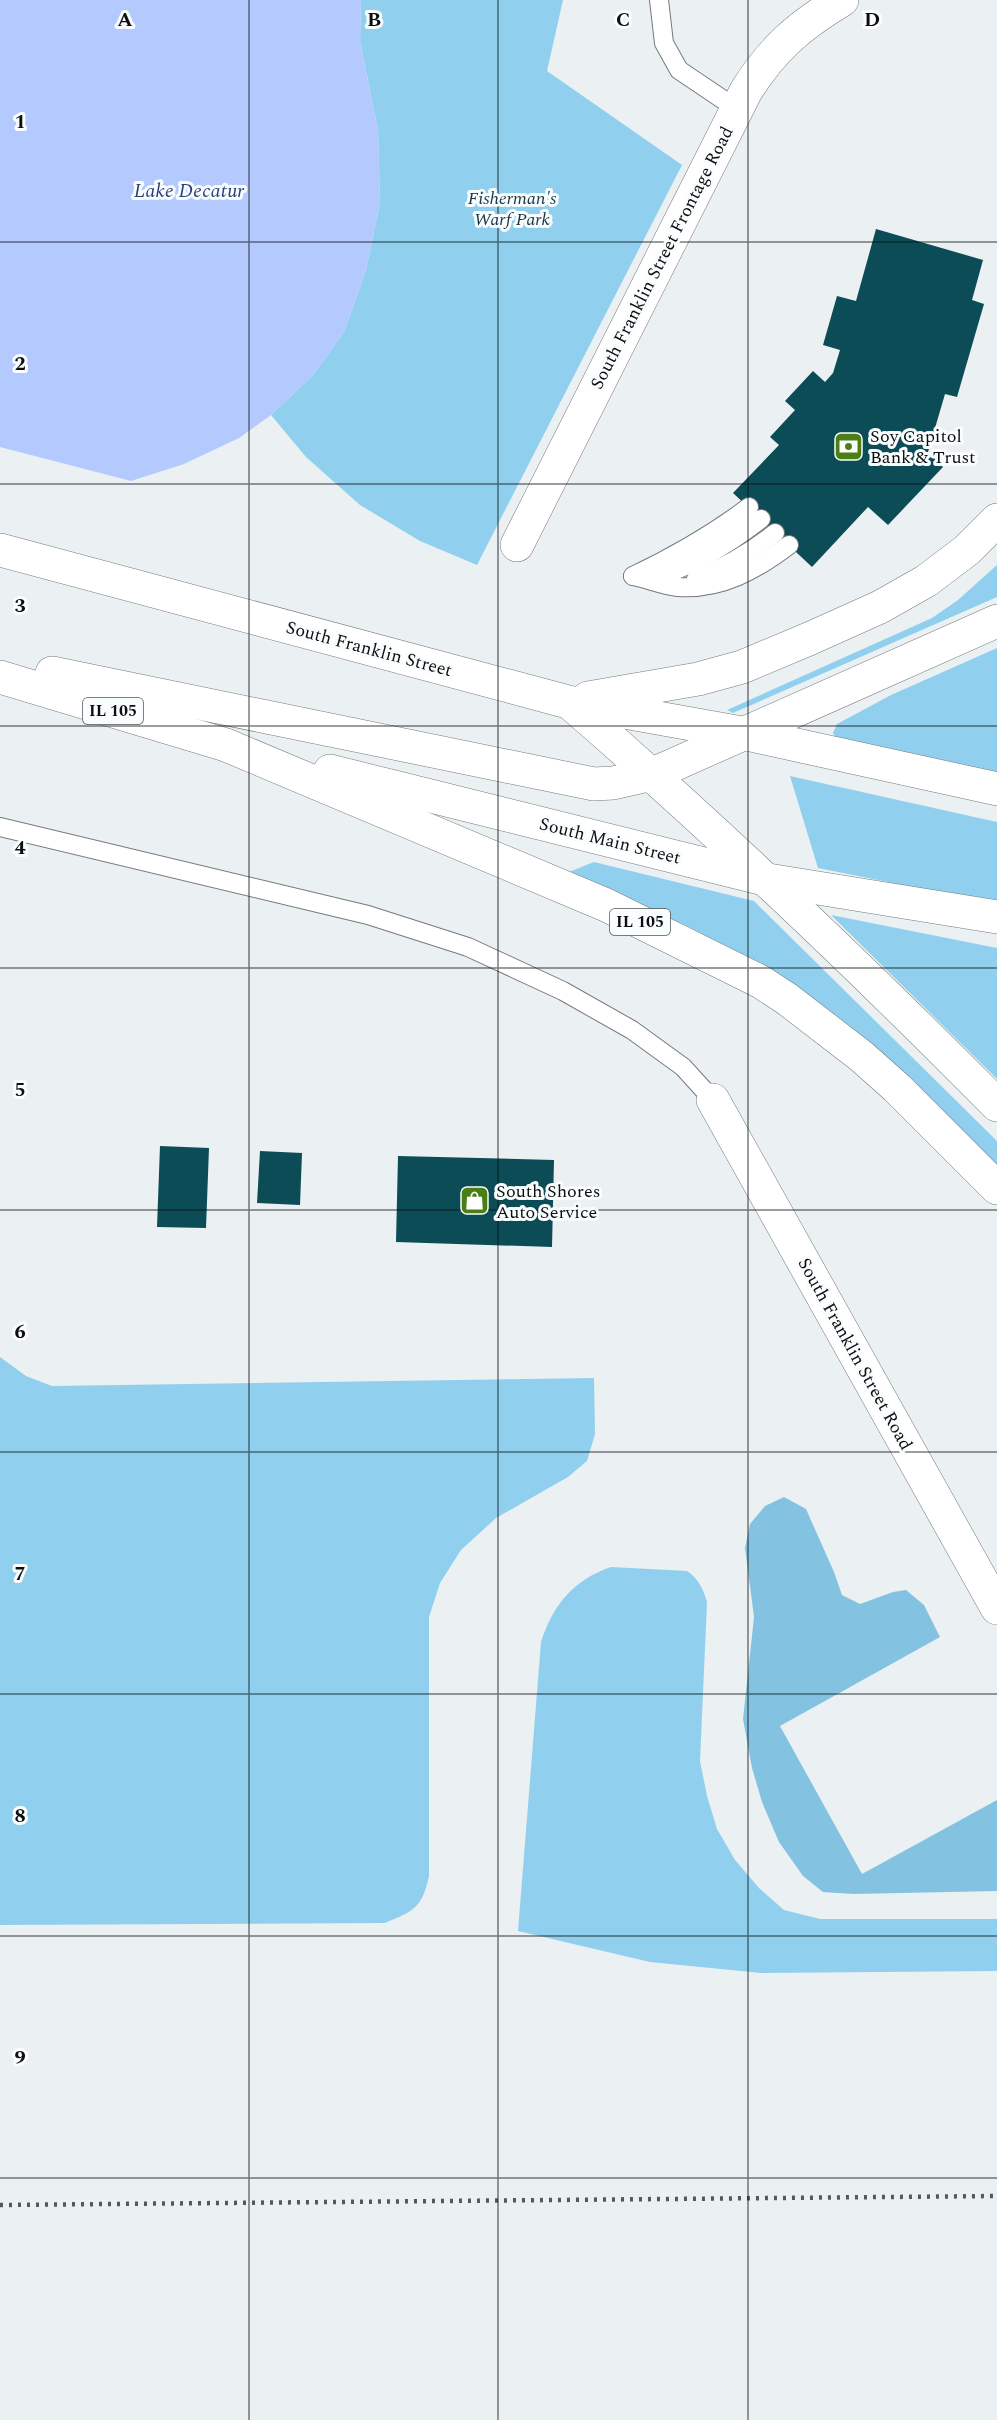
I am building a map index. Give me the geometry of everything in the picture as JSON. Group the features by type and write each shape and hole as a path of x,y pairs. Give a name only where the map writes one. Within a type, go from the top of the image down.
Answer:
{"main road":[{"name":"South Franklin Street Frontage Road","path":"517,545 737,109 763,63 786,39 812,18 842,0"},
{"path":"568,702 698,680 742,667 811,638 880,606 926,581 967,550 997,520"},
{"name":"South Franklin Street","path":"0,550 568,702 742,733"},
{"path":"0,662 594,784 613,783 652,774 997,621"},
{"name":"IL 105","path":"0,676 226,745 606,905 761,982 787,999 861,1056 897,1088 997,1188"},
{"path":"568,702 652,774 768,880 997,1105"},
{"path":"742,733 997,789"},
{"name":"South Main Street","path":"226,745 768,880 997,917"},
{"name":"South Franklin Street Road","path":"713,1100 997,1608"}],"lane":[{"path":"658,0 664,43 679,70 737,109"},
{"path":"755,513 721,529 679,555 633,576 678,587 719,570 757,547 782,539"},
{"path":"0,827 368,915 468,947 563,991 632,1030 683,1067 713,1100"}],"green space":[{"name":"Fisherman's Warf Park","path":"361,0 563,0 547,71 682,165 477,565 420,541 360,505 306,457 271,415 313,375 344,332 366,270 380,203 378,130 360,41"},
{"path":"997,565 997,597 733,713 727,710 932,618 958,600"},
{"path":"997,648 997,779 837,740 833,733 837,724 891,695"},
{"path":"790,776 997,822 997,904 818,868"},
{"path":"594,862 754,901 997,1141 997,1174 741,956 691,928 569,872"},
{"path":"831,915 997,948 997,1079"},
{"path":"0,1357 26,1376 52,1386 594,1378 595,1434 587,1461 568,1477 496,1518 461,1550 440,1583 429,1617 429,1876 420,1902 410,1911 385,1923 0,1925"},
{"path":"611,1567 687,1571 695,1577 702,1589 707,1602 700,1761 717,1829 735,1860 759,1888 784,1910 820,1919 997,1919 997,1971 761,1973 650,1962 518,1931 541,1642 552,1616 566,1596 586,1579"}],"shaded area":[{"path":"784,1497 806,1509 842,1595 860,1604 893,1592 906,1590 924,1605 940,1637 780,1726 862,1874 997,1800 997,1891 853,1894 823,1892 803,1876 779,1842 762,1802 752,1768 743,1719 754,1617 745,1548 750,1524 765,1506"}],"water":[{"name":"Lake Decatur","path":"0,0 361,0 360,41 378,130 380,203 366,270 344,332 313,375 271,415 239,438 184,464 131,481 0,447"}],"building":[{"path":"876,229 983,260 972,300 984,304 957,397 945,394 928,452 943,467 888,525 868,507 812,567 733,493 779,445 770,437 795,410 785,401 813,371 825,382 833,373 840,350 823,345 837,296 856,301"},
{"path":"160,1146 209,1148 206,1228 157,1227"},
{"path":"260,1151 302,1153 300,1205 257,1203"},
{"name":"South Shores Auto Service","path":"398,1156 554,1160 552,1247 396,1242"}],"railway":[{"path":"0,2205 997,2196"}],"place":[{"name":"Soy Capitol Bank & Trust","path":"849,446"},
{"name":"South Shores Auto Service","path":"475,1201"}]}
